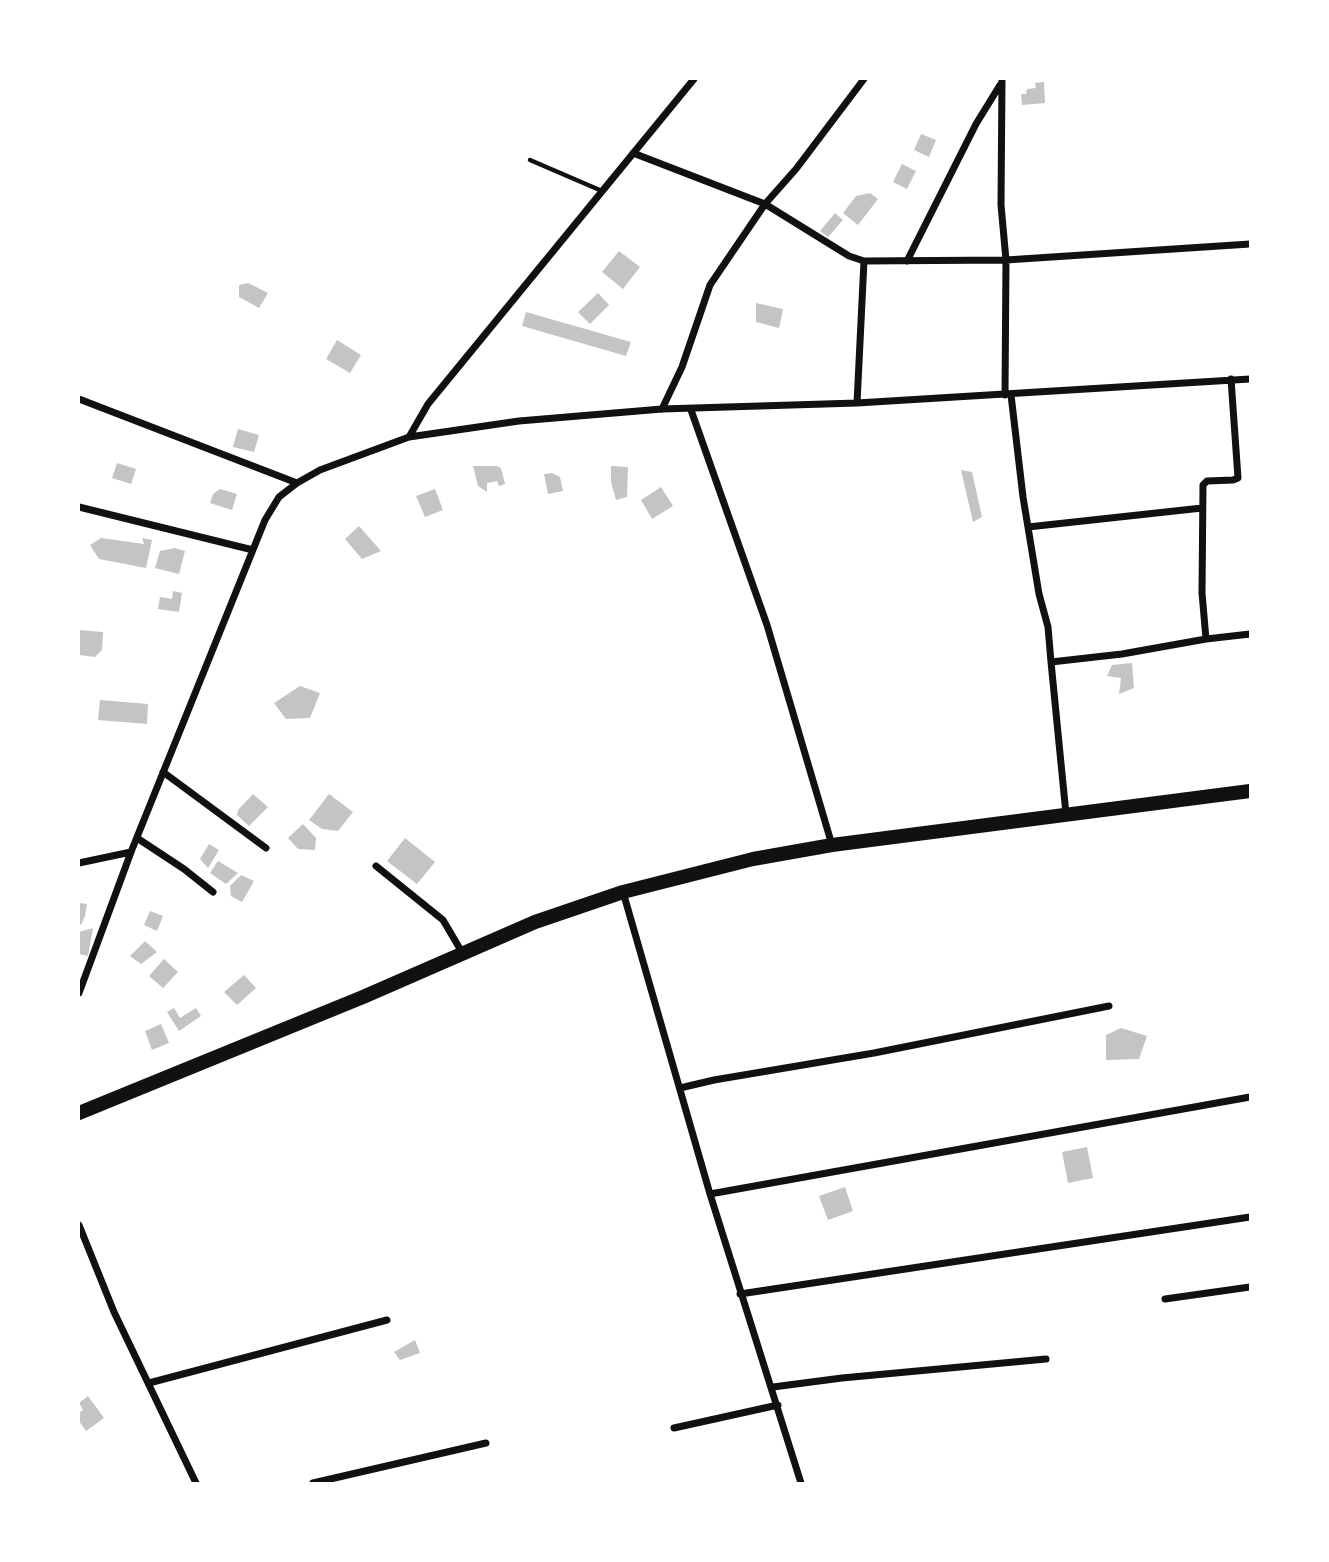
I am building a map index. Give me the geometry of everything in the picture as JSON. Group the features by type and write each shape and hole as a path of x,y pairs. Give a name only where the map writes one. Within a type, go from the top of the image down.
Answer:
{"highway":[{"path":"79,1113 363,997 535,922 623,891 752,859 832,845 1250,792"}],"street":[{"path":"409,437 428,404 694,79"},
{"path":"662,409 682,367 710,285 765,204 796,169 864,79"},
{"path":"1002,81 1001,205 1006,260 1008,395 1039,594 1048,627 1066,814"},
{"path":"907,261 976,124 1002,81"},
{"path":"633,153 765,204 849,256 864,261 1006,260 1250,244"},
{"path":"857,403 864,261"},
{"path":"1206,639 1202,593 1202,508 1205,483 1238,478 1231,379"},
{"path":"79,993 131,852 265,520 279,497 297,482 320,470 409,437 519,421 662,409 857,403 1250,379"},
{"path":"79,399 297,482"},
{"path":"691,410 767,625 832,845"},
{"path":"79,507 253,550"},
{"path":"1028,527 1202,508"},
{"path":"1051,662 1250,634"},
{"path":"163,772 266,848"},
{"path":"137,838 213,892"},
{"path":"79,863 131,852"},
{"path":"376,866 443,920 463,954"},
{"path":"623,891 710,1195 740,1294 773,1387 801,1483"},
{"path":"680,1088 1109,1006"},
{"path":"710,1195 1250,1097"},
{"path":"740,1294 1250,1217"},
{"path":"79,1225 114,1312 196,1483"},
{"path":"1166,1299 1250,1287"},
{"path":"149,1382 387,1320"},
{"path":"773,1387 1046,1359"},
{"path":"674,1428 778,1405"},
{"path":"313,1483 486,1443"}],"lane":[{"path":"530,160 602,191"}],"building":[{"path":"1044,82 1045,103 1022,105 1021,94 1026,94 1027,89 1036,88 1035,83"},
{"path":"921,134 936,140 929,157 914,150"},
{"path":"902,164 916,171 907,189 893,182"},
{"path":"870,193 878,199 858,225 843,213 856,196"},
{"path":"835,213 843,220 828,237 820,231"},
{"path":"619,251 640,267 623,289 602,272"},
{"path":"248,283 268,293 259,308 239,297 239,285"},
{"path":"598,293 609,305 590,324 578,312"},
{"path":"756,303 783,309 779,328 756,322"},
{"path":"526,312 631,342 626,356 522,326"},
{"path":"337,340 361,355 350,373 326,359"},
{"path":"238,429 259,435 254,452 233,447"},
{"path":"117,463 136,469 131,484 112,478"},
{"path":"473,466 501,468 505,484 499,486 497,481 487,483 487,492 478,486"},
{"path":"611,466 628,467 627,497 616,500 611,482"},
{"path":"961,470 972,472 982,517 973,522"},
{"path":"552,473 560,477 563,491 548,494 544,474"},
{"path":"661,487 673,506 652,519 641,500"},
{"path":"220,489 237,494 232,510 210,503 213,494"},
{"path":"435,489 443,510 425,517 416,496"},
{"path":"359,526 381,551 362,559 345,539"},
{"path":"101,538 144,544 142,538 152,540 146,568 99,559 90,545"},
{"path":"175,548 185,551 179,574 155,568 160,551"},
{"path":"173,591 182,593 179,612 158,609 160,597 172,599"},
{"path":"79,630 103,632 102,650 95,657 79,655"},
{"path":"1132,663 1134,688 1119,694 1121,678 1107,676 1112,665"},
{"path":"300,686 320,693 310,718 286,719 274,703"},
{"path":"100,700 148,704 147,724 98,720"},
{"path":"253,794 268,807 249,826 237,815 238,810"},
{"path":"329,794 353,812 338,831 322,829 309,820"},
{"path":"303,824 316,838 315,850 298,849 288,838"},
{"path":"405,838 435,862 417,884 387,861"},
{"path":"209,844 219,850 208,868 200,859"},
{"path":"218,861 238,873 226,884 210,873"},
{"path":"241,875 254,881 242,902 231,896 230,886"},
{"path":"79,903 87,904 81,925 79,923"},
{"path":"150,911 163,916 157,931 144,925"},
{"path":"93,928 88,956 79,954 79,932"},
{"path":"145,941 157,952 141,964 130,956"},
{"path":"164,959 178,972 163,988 149,976"},
{"path":"244,975 256,988 237,1005 224,992"},
{"path":"174,1008 180,1018 196,1008 201,1016 179,1031 167,1012"},
{"path":"161,1024 169,1043 152,1050 145,1031"},
{"path":"1121,1028 1147,1036 1139,1059 1106,1060 1106,1035"},
{"path":"1087,1147 1093,1178 1068,1183 1062,1152"},
{"path":"845,1187 853,1211 828,1220 819,1196"},
{"path":"415,1340 420,1353 400,1360 394,1352"},
{"path":"88,1396 104,1418 86,1431 79,1421 79,1413 83,1410 79,1403"}]}
